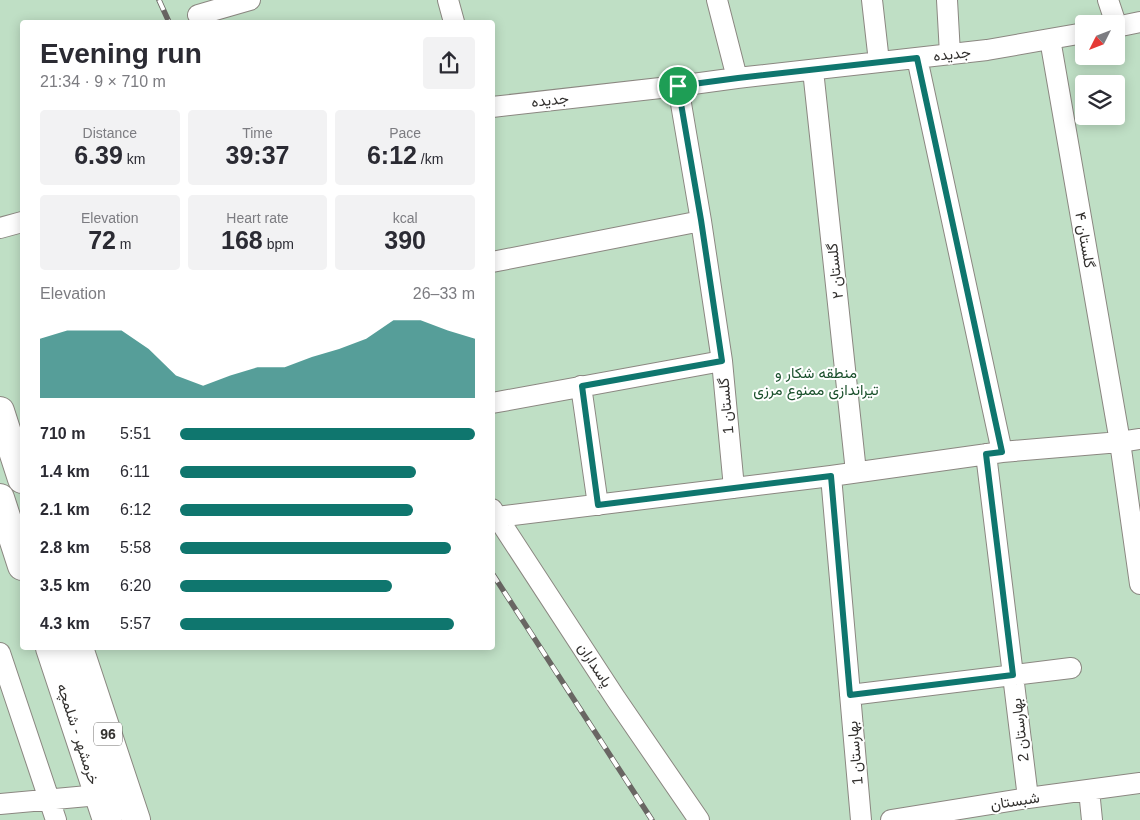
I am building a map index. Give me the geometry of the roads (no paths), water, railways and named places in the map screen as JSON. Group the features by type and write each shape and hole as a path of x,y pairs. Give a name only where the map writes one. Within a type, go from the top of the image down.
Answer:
{"highway":[{"path":"0,411 20,473"},
{"path":"0,498 20,560"},
{"name":"خرمشهر - شلمچه","path":"51,650 103,808"},
{"name":"خرمشهر - شلمچه","path":"80,650 136,820"}],"street":[{"path":"197,12 250,0"},
{"path":"448,0 453,20"},
{"path":"717,0 738,78"},
{"path":"872,0 879,62"},
{"path":"947,0 950,54"},
{"path":"1108,0 1113,15"},
{"path":"1125,24 1140,22"},
{"name":"جدیده","path":"495,107 987,50 1075,35"},
{"name":"گلستان ۴","path":"1050,39 1120,442 1140,584"},
{"name":"بهارستان 2","path":"917,58 994,453 1013,675 1028,798"},
{"name":"گلستان ۲","path":"813,70 856,472"},
{"name":"گلستان 1","path":"678,86 701,220 722,361 734,488"},
{"path":"495,261 701,220"},
{"path":"0,228 20,223"},
{"path":"495,402 722,361"},
{"path":"582,386 598,505"},
{"path":"495,513 598,505 831,476 994,453 1140,439"},
{"name":"بهارستان 1","path":"831,476 861,820"},
{"name":"پاسداران","path":"495,513 616,699 699,820"},
{"path":"0,652 56,820"},
{"path":"850,695 1072,668"},
{"name":"شبستان","path":"891,820 1028,798 1140,783"},
{"path":"1089,790 1092,820"},
{"path":"0,804 49,801 103,808"}],"railway":[{"path":"159,0 168,20"},
{"path":"495,578 652,820"}],"park label":[{"name":"منطقه شکار و تیراندازی ممنوع مرزی","path":"816,382"}]}
